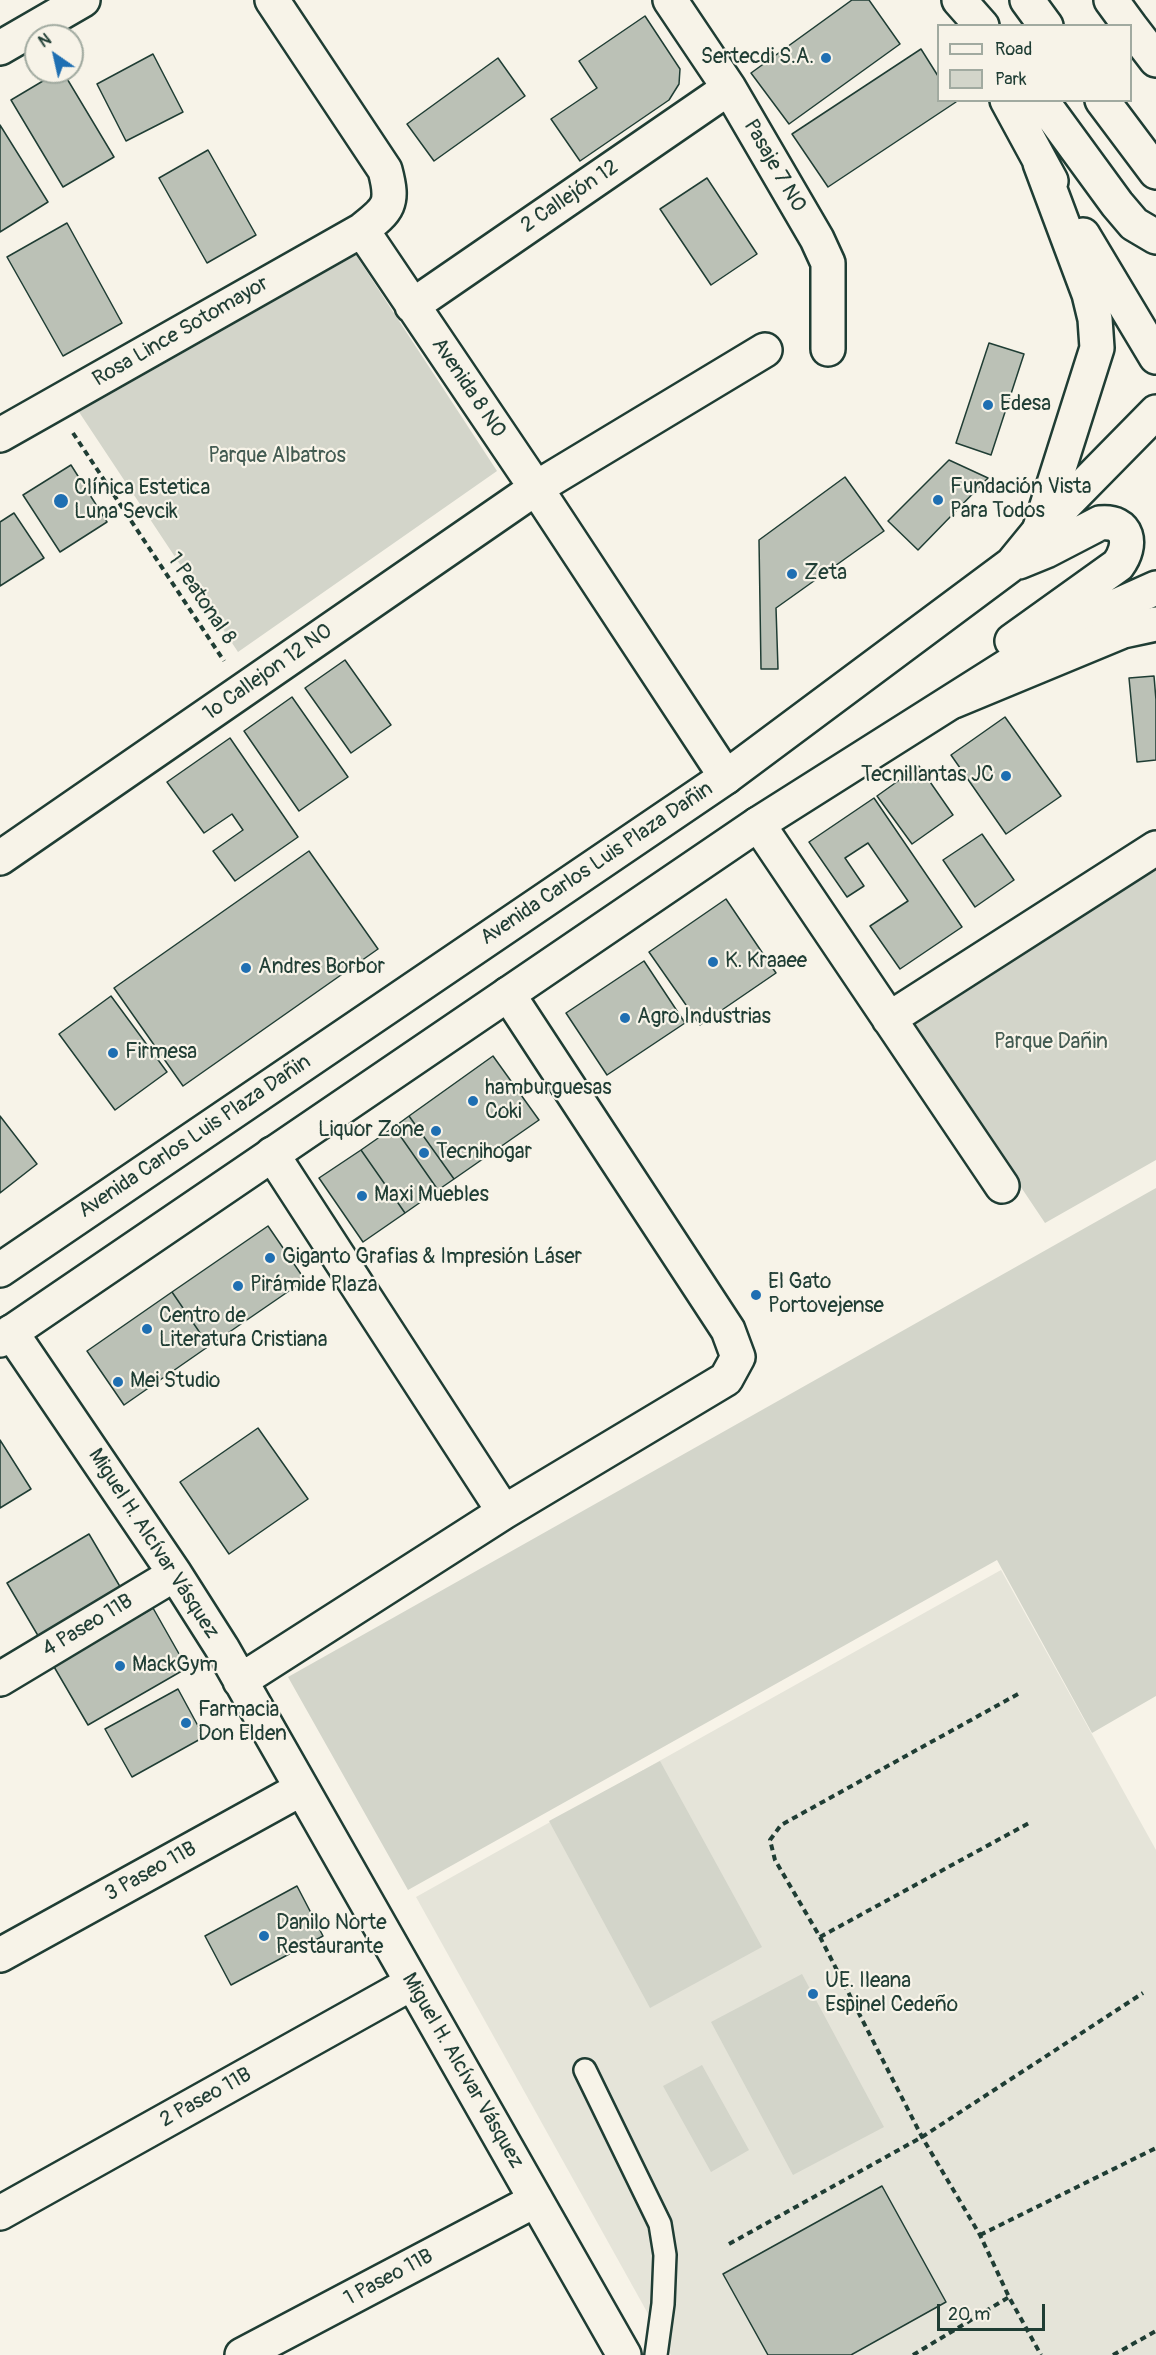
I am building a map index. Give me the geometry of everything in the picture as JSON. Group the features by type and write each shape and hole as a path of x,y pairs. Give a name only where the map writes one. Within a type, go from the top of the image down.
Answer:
{"street":[{"path":"0,48 83,0"},
{"path":"272,0 385,170 391,192 384,213 362,230"},
{"name":"Pasaje 7 NO","path":"670,0 729,88 817,239 828,263 828,349"},
{"path":"957,0 967,24"},
{"path":"957,0 980,24"},
{"path":"1027,0 1045,24"},
{"path":"1111,0 1129,24"},
{"path":"1132,29 1156,60"},
{"name":"2 Callejón 12","path":"412,306 729,88"},
{"path":"1008,102 1040,164 1156,357"},
{"path":"1042,102 1122,211 1134,224 1156,237"},
{"path":"1104,102 1156,172"},
{"path":"1039,531 1096,348 1095,319 1089,294 1040,164"},
{"name":"Avenida 8 NO","path":"362,230 536,488 726,777"},
{"name":"Rosa Lince Sotomayor","path":"0,435 362,230"},
{"path":"536,488 765,350"},
{"name":"Avenida Carlos Luis Plaza Dañin","path":"0,1270 726,777 1012,564 1039,531 1156,412"},
{"name":"1º Callejon 12 NO","path":"0,858 536,488"},
{"path":"897,736 977,665 1118,565 1127,545 1125,535 1119,525 1109,522 1100,523 1046,551 1012,564"},
{"path":"6,1336 758,824 1041,645 1087,619 1156,588"},
{"path":"954,701 1123,631 1156,624"},
{"path":"758,824 1002,1186"},
{"path":"889,1019 1156,848"},
{"path":"240,1681 504,1512 726,1379 738,1357 728,1330 508,994"},
{"path":"272,1154 504,1512"},
{"name":"Miguel H. Alcívar Vásquez","path":"6,1336 175,1574 240,1681 624,2355"},
{"name":"4 Paseo 11B","path":"0,1679 175,1574"},
{"name":"3 Paseo 11B","path":"0,1955 301,1789"},
{"name":"2 Paseo 11B","path":"0,2213 412,1983"},
{"name":"1 Paseo 11B","path":"242,2355 536,2200"}],"lane":[{"path":"585,2070 660,2224 665,2255 663,2304 656,2355"}],"path":[{"name":"1 Peatonal 8","path":"54,404 243,690"},
{"path":"1018,1694 781,1825 770,1840 775,1860 820,1937 922,2137 980,2235 1009,2297 1041,2355"},
{"path":"820,1937 1029,1823"},
{"path":"729,2244 922,2137 1143,1993"},
{"path":"980,2235 1156,2148"},
{"path":"913,2355 1009,2297"},
{"path":"1113,2355 1156,2331"}],"shaded area":[{"name":"UE. Ileana Espinel Cedeño","path":"1001,1570 1156,1850 1156,2355 671,2355 416,1897"}],"green space":[{"name":"Parque Albatros","path":"356,255 497,471 238,652 79,412"},
{"name":"Parque Dañin","path":"1156,848 1156,1160 1045,1223 903,1011"},
{"path":"1156,1188 1156,1696 1092,1733 997,1560 408,1890 288,1677"},
{"path":"660,1761 762,1947 650,2008 549,1821"},
{"path":"802,1974 884,2127 793,2175 711,2022"},
{"path":"702,2065 749,2150 711,2172 663,2086"}],"building":[{"name":"Sertecdi S.A.","path":"852,0 869,0 900,44 789,124 751,73"},
{"path":"645,16 680,69 679,84 669,100 580,161 551,119 597,88 579,61"},
{"path":"921,49 937,74 937,102 956,102 828,187 792,134"},
{"path":"153,54 183,112 126,141 97,84"},
{"path":"498,58 525,96 434,161 407,124"},
{"path":"38,84 70,84 114,157 63,187 11,100"},
{"path":"0,125 48,202 0,232"},
{"path":"208,150 256,235 207,263 159,178"},
{"path":"707,178 757,254 711,285 660,209"},
{"path":"67,223 122,323 63,356 7,257"},
{"name":"Edesa","path":"989,343 1024,354 991,455 956,443"},
{"name":"Fundación Vista Para Todos","path":"949,460 988,478 918,550 888,521"},
{"path":"71,465 107,522 60,552 23,495"},
{"name":"Zeta","path":"845,477 884,531 776,608 778,669 761,669 759,540"},
{"path":"14,513 44,558 0,586 0,522"},
{"path":"345,660 391,725 351,753 305,688"},
{"path":"1154,676 1156,760 1137,762 1129,678"},
{"path":"292,697 348,777 299,811 244,731"},
{"name":"Tecnillantas JC","path":"1005,717 1061,796 1006,834 951,755"},
{"path":"230,738 298,837 235,881 213,851 243,830 232,814 204,833 167,782"},
{"path":"919,766 953,815 912,844 877,796"},
{"path":"874,798 962,927 900,969 870,926 908,901 868,843 845,858 864,886 847,897 809,842"},
{"path":"982,834 1014,880 975,907 943,860"},
{"name":"Andres Borbor","path":"309,851 378,949 183,1086 114,988"},
{"name":"K. Kraaee","path":"726,899 776,973 700,1025 649,952"},
{"name":"Agro Industrias","path":"644,961 685,1023 607,1075 566,1013"},
{"name":"Firmesa","path":"111,996 167,1072 115,1110 59,1034"},
{"path":"493,1056 539,1120 454,1179 409,1116"},
{"path":"0,1116 37,1164 0,1193"},
{"name":"Tecnihogar","path":"409,1116 454,1179 438,1190 394,1127"},
{"path":"394,1127 438,1190 405,1213 361,1150"},
{"name":"Maxi Muebles","path":"361,1150 405,1213 363,1242 319,1178"},
{"name":"Pirámide Plaza","path":"268,1226 305,1280 209,1346 172,1292"},
{"path":"172,1292 209,1346 124,1405 87,1351"},
{"path":"258,1428 308,1499 229,1554 180,1482"},
{"path":"0,1440 31,1489 0,1508"},
{"path":"89,1534 122,1590 40,1639 7,1583"},
{"name":"MackGym","path":"153,1608 187,1668 88,1725 53,1665"},
{"path":"178,1689 204,1737 132,1777 105,1729"},
{"name":"Danilo Norte Restaurante","path":"297,1886 323,1936 231,1985 205,1936"},
{"path":"882,2186 946,2302 851,2355 768,2355 723,2274"}],"place":[{"name":"Sertecdi S.A.","path":"826,58"},
{"name":"Edesa","path":"988,405"},
{"name":"Fundación Vista Para Todos","path":"938,500"},
{"name":"Clínica Estetica Luna Sevcik","path":"61,501"},
{"name":"Zeta","path":"792,574"},
{"name":"Tecnillantas JC","path":"1006,776"},
{"name":"K. Kraaee","path":"713,962"},
{"name":"Andres Borbor","path":"246,968"},
{"name":"Agro Industrias","path":"625,1018"},
{"name":"Firmesa","path":"113,1053"},
{"name":"hamburguesas Coki","path":"473,1101"},
{"name":"Liquor Zone","path":"436,1131"},
{"name":"Tecnihogar","path":"424,1153"},
{"name":"Maxi Muebles","path":"362,1196"},
{"name":"Giganto Grafias & Impresión Láser","path":"270,1258"},
{"name":"Pirámide Plaza","path":"238,1286"},
{"name":"El Gato Portovejense","path":"756,1295"},
{"name":"Centro de Literatura Cristiana","path":"147,1329"},
{"name":"Mei Studio","path":"118,1382"},
{"name":"MackGym","path":"120,1666"},
{"name":"Farmacia Don Elden","path":"186,1723"},
{"name":"Danilo Norte Restaurante","path":"264,1936"},
{"name":"UE. Ileana Espinel Cedeño","path":"813,1994"}]}
